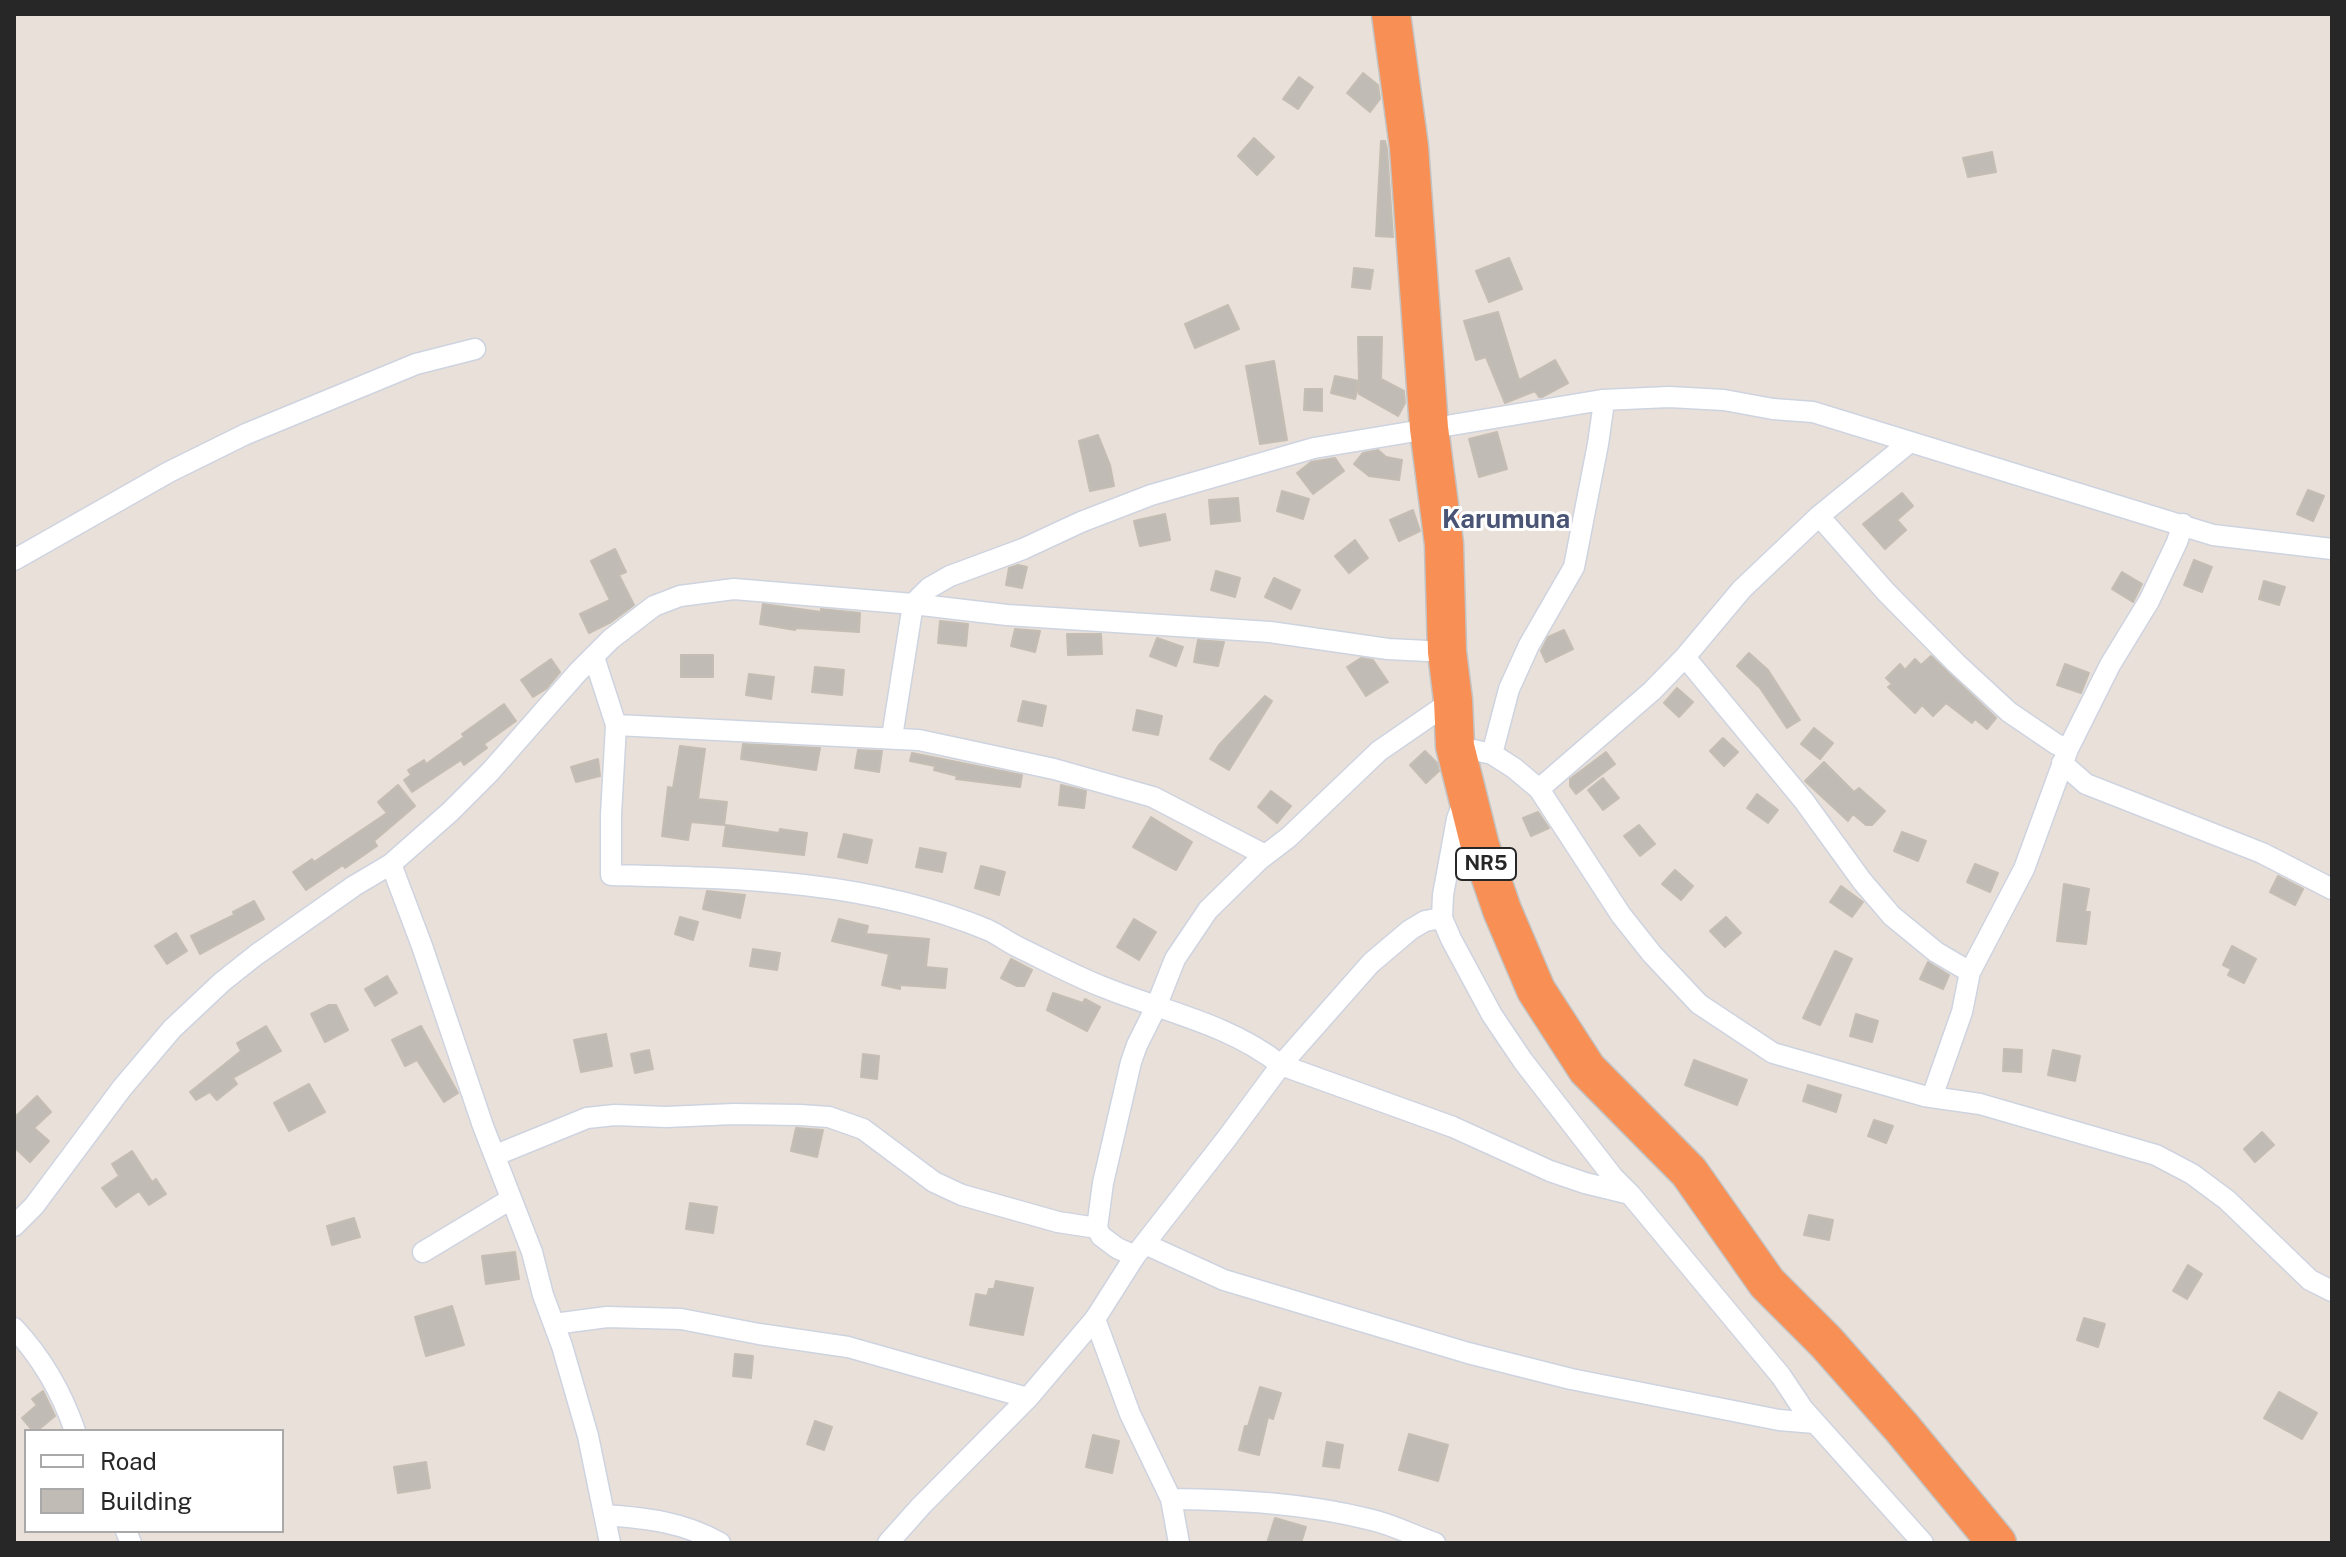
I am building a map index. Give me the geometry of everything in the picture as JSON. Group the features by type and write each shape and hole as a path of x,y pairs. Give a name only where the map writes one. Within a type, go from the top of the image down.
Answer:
{"highway":[{"name":"NR5","path":"1391,14 1409,147 1429,428 1444,544 1447,652 1455,746 1480,846 1502,910 1536,990 1587,1069 1689,1172 1767,1283 1845,1364 1997,1543"}],"street":[{"path":"14,560 169,472 246,434 416,364 475,349"},
{"path":"892,737 913,604 939,581 1151,495 1314,448 1602,400 1669,397 1724,400 1813,412 2213,535 2332,549"},
{"path":"1492,754 1509,689 1529,645 1574,567 1598,444 1602,400"},
{"path":"1539,789 1652,691 1742,589 1819,516 1910,442"},
{"path":"1819,516 1886,592 1957,664 2009,712 2056,744 2086,784 2262,853 2332,889"},
{"path":"1932,1097 1962,1012 1970,972 2024,869 2065,756 2110,665 2149,601 2183,524"},
{"path":"14,1226 34,1206 122,1088 172,1029 256,955 354,886 391,864 490,772 611,639 654,606 680,596 734,589 1007,615 1270,632 1388,649 1447,652"},
{"path":"594,657 616,725 611,875 735,877 848,889 920,907 990,931 1100,986 1240,1039 1281,1065 1453,1127 1550,1171 1630,1194"},
{"path":"1685,657 1804,801 1862,881 1892,916 1936,952 1970,972"},
{"path":"1453,700 1379,751 1289,837 1265,855 1208,910 1175,959 1137,1045 1125,1084 1102,1192 1097,1228 1101,1236 1117,1248 1140,1250 1224,1280 1468,1353 1571,1379 1779,1420 1815,1423"},
{"path":"616,725 919,740 1054,769 1153,797 1265,855"},
{"path":"1455,746 1492,754 1539,789 1621,915 1652,954 1699,1004 1773,1053 1932,1097 1980,1104 2156,1155 2192,1174 2227,1200 2310,1280 2332,1291"},
{"path":"1466,792 1457,819 1443,895 1442,918 1492,1015 1523,1061 1604,1166 1781,1376 1803,1409 1923,1543"},
{"path":"391,864 483,1126 532,1252 588,1436 610,1543"},
{"path":"888,1543 1028,1398 1095,1319 1140,1250 1281,1065 1371,963 1410,930 1425,921 1442,918"},
{"path":"496,1155 587,1118 734,1114 829,1117 863,1129 934,1182 962,1195 1058,1222 1097,1228"},
{"path":"423,1252 511,1199"},
{"path":"554,1324 607,1317 681,1319 848,1347 1028,1398"},
{"path":"1095,1319 1130,1414 1171,1499 1179,1543"},
{"path":"14,1328 36,1353 65,1402 74,1429"},
{"path":"1171,1499 1279,1503 1346,1513 1376,1520 1435,1543"},
{"path":"605,1515 665,1520 702,1532 720,1543"}],"building":[{"path":"1363,73 1378,85 1380,99 1370,112 1347,93"},
{"path":"1299,77 1313,87 1298,109 1283,99"},
{"path":"1254,138 1274,157 1257,175 1238,156"},
{"path":"1381,141 1385,141 1387,149 1393,237 1376,236"},
{"path":"1992,152 1996,172 1968,177 1963,158"},
{"path":"1509,258 1522,289 1489,302 1476,271"},
{"path":"1354,268 1373,270 1370,289 1352,287"},
{"path":"1228,305 1239,329 1195,348 1185,324"},
{"path":"1498,312 1519,380 1555,360 1568,383 1542,397 1535,391 1505,403 1486,357 1476,360 1464,321"},
{"path":"1358,337 1382,337 1381,379 1404,391 1405,403 1398,416 1359,394 1359,383 1355,399 1331,393 1335,376 1359,381"},
{"path":"1274,361 1287,440 1260,444 1246,366"},
{"path":"1305,389 1322,389 1322,411 1304,410"},
{"path":"1497,432 1507,469 1479,477 1469,439"},
{"path":"1098,435 1110,465 1114,486 1090,491 1079,441"},
{"path":"1378,450 1386,457 1402,460 1399,480 1369,476 1354,464 1363,453"},
{"path":"1335,458 1344,471 1313,494 1297,473 1311,462"},
{"path":"2308,490 2324,496 2313,521 2297,514"},
{"path":"1282,491 1309,499 1303,519 1277,511"},
{"path":"1902,493 1913,506 1897,520 1906,530 1885,549 1863,524"},
{"path":"1238,498 1240,521 1211,524 1209,500"},
{"path":"1413,510 1420,531 1399,541 1390,520"},
{"path":"1165,514 1170,540 1140,546 1134,521"},
{"path":"1355,540 1368,558 1349,573 1335,556"},
{"path":"615,549 626,572 619,575 634,605 589,633 580,614 610,600 591,561"},
{"path":"2194,560 2212,567 2202,592 2184,585"},
{"path":"1018,565 1027,567 1022,588 1006,585 1009,568"},
{"path":"1216,571 1240,578 1235,597 1211,590"},
{"path":"2122,572 2142,584 2133,602 2112,589"},
{"path":"1274,578 1300,590 1291,609 1265,597"},
{"path":"2264,581 2285,587 2279,605 2259,599"},
{"path":"763,604 821,612 821,609 860,613 859,632 795,630 760,624"},
{"path":"940,621 968,624 966,646 938,643"},
{"path":"1015,629 1040,631 1035,652 1011,646"},
{"path":"1564,630 1573,649 1546,662 1541,651 1548,637"},
{"path":"1067,634 1101,634 1102,654 1068,655"},
{"path":"1157,638 1183,647 1176,666 1150,656"},
{"path":"1198,640 1224,642 1218,666 1194,662"},
{"path":"1749,653 1768,670 1800,720 1787,728 1760,688 1737,666"},
{"path":"681,655 713,655 713,677 681,677"},
{"path":"1931,656 1996,718 1987,729 1975,719 1972,723 1946,703 1933,716 1922,705 1915,713 1888,687 1892,684 1886,678 1900,664 1905,670 1915,659 1921,665"},
{"path":"1361,658 1373,660 1388,682 1366,696 1347,667"},
{"path":"551,659 560,672 546,689 533,697 521,680"},
{"path":"2065,664 2089,673 2081,693 2057,685"},
{"path":"815,667 844,670 842,695 812,692"},
{"path":"749,674 774,677 771,699 746,695"},
{"path":"1677,688 1693,702 1679,717 1664,703"},
{"path":"1265,696 1272,701 1229,770 1210,759 1219,745"},
{"path":"1023,701 1046,706 1042,726 1018,721"},
{"path":"504,704 516,721 484,744 487,748 464,765 461,760 412,792 404,780 411,775 408,770 424,760 426,764"},
{"path":"1137,710 1162,716 1158,735 1133,730"},
{"path":"1814,728 1833,743 1820,759 1801,744"},
{"path":"1723,738 1738,752 1724,766 1710,751"},
{"path":"743,744 820,748 816,770 741,759"},
{"path":"680,746 705,749 698,799 727,802 724,825 691,822 688,840 662,836 668,787 673,788"},
{"path":"858,750 882,751 879,772 855,768"},
{"path":"1425,751 1437,763 1439,771 1426,783 1410,765"},
{"path":"1606,752 1615,764 1576,794 1570,786 1570,779"},
{"path":"912,753 1022,775 1020,787 956,779 957,776 934,770 935,766 910,761"},
{"path":"598,759 600,776 576,782 571,767"},
{"path":"1824,762 1854,792 1859,788 1885,811 1872,825 1866,825 1853,814 1848,821 1805,781"},
{"path":"1603,778 1619,798 1603,810 1588,790"},
{"path":"398,785 415,806 374,841 377,846 306,890 293,872 312,859 314,862 387,813 378,802"},
{"path":"1061,785 1086,791 1084,808 1059,805"},
{"path":"1271,791 1291,806 1277,823 1258,807"},
{"path":"1757,794 1778,810 1768,823 1747,808"},
{"path":"1538,812 1549,828 1531,836 1523,818"},
{"path":"1151,817 1192,842 1176,870 1133,847"},
{"path":"726,825 779,833 780,829 807,833 804,855 723,846"},
{"path":"1639,825 1655,844 1640,856 1624,836"},
{"path":"1902,832 1926,841 1918,861 1894,851"},
{"path":"844,834 872,840 867,863 838,857"},
{"path":"920,848 946,853 942,872 916,867"},
{"path":"1975,864 1998,873 1990,892 1967,882"},
{"path":"981,866 1005,872 999,895 975,888"},
{"path":"1675,870 1693,886 1681,900 1662,884"},
{"path":"2278,876 2303,889 2295,905 2270,892"},
{"path":"2064,884 2089,889 2085,912 2090,912 2086,944 2057,941"},
{"path":"1841,886 1863,902 1852,917 1830,902"},
{"path":"707,891 745,895 740,918 703,909"},
{"path":"254,901 264,919 200,954 191,936 234,915 233,912"},
{"path":"680,917 698,922 693,940 675,934"},
{"path":"1726,917 1741,933 1725,947 1710,931"},
{"path":"839,919 868,926 866,934 929,939 926,967 947,969 945,988 900,985 900,989 882,985 889,954 832,941"},
{"path":"1134,919 1156,932 1139,960 1117,947"},
{"path":"176,933 187,951 167,964 155,946"},
{"path":"2232,946 2256,959 2244,983 2228,975 2231,969 2223,965"},
{"path":"753,949 780,953 777,970 750,966"},
{"path":"1835,951 1852,959 1820,1025 1803,1018"},
{"path":"1011,959 1032,970 1024,986 1001,978"},
{"path":"1928,962 1949,975 1943,989 1920,979"},
{"path":"387,976 397,993 375,1006 365,989"},
{"path":"1053,993 1083,1003 1085,999 1100,1007 1087,1031 1047,1010"},
{"path":"336,1005 348,1030 325,1042 311,1014"},
{"path":"1856,1014 1878,1021 1872,1042 1850,1036"},
{"path":"266,1026 281,1051 233,1078 237,1084 217,1100 210,1092 196,1100 190,1092 241,1051 237,1043"},
{"path":"421,1026 458,1093 444,1102 417,1060 405,1066 392,1040"},
{"path":"606,1034 612,1066 581,1072 574,1040"},
{"path":"2004,1049 2022,1050 2021,1072 2003,1071"},
{"path":"649,1050 653,1069 635,1073 631,1054"},
{"path":"2053,1050 2080,1056 2075,1081 2048,1075"},
{"path":"863,1054 879,1056 877,1079 861,1077"},
{"path":"1694,1060 1747,1080 1737,1105 1685,1085"},
{"path":"309,1084 325,1112 289,1131 274,1103"},
{"path":"1808,1085 1841,1095 1836,1112 1803,1101"},
{"path":"37,1096 51,1112 34,1128 49,1141 30,1162 14,1147 14,1118"},
{"path":"1874,1120 1893,1126 1886,1143 1868,1136"},
{"path":"796,1128 823,1130 817,1157 791,1151"},
{"path":"2262,1132 2274,1145 2255,1162 2244,1149"},
{"path":"132,1151 152,1182 156,1179 166,1194 149,1205 139,1191 116,1207 102,1188 119,1176 112,1164"},
{"path":"690,1203 717,1207 713,1233 686,1229"},
{"path":"1809,1215 1833,1220 1829,1240 1804,1235"},
{"path":"354,1218 360,1237 332,1245 327,1226"},
{"path":"515,1252 519,1279 486,1284 482,1256"},
{"path":"2188,1265 2202,1274 2187,1299 2173,1291"},
{"path":"996,1281 1033,1288 1023,1335 970,1325 976,1294 987,1296 989,1289 994,1289"},
{"path":"452,1306 464,1345 426,1356 415,1317"},
{"path":"2084,1318 2105,1324 2098,1347 2077,1340"},
{"path":"735,1354 753,1356 751,1378 733,1376"},
{"path":"1260,1387 1281,1393 1273,1419 1268,1417 1259,1455 1239,1450"},
{"path":"43,1391 55,1416 39,1429 31,1429 22,1418 37,1405 32,1399"},
{"path":"2279,1392 2317,1413 2302,1439 2264,1418"},
{"path":"815,1421 832,1427 824,1450 807,1444"},
{"path":"1409,1434 1448,1445 1438,1481 1399,1470"},
{"path":"1093,1435 1119,1441 1112,1473 1086,1467"},
{"path":"1327,1442 1343,1445 1339,1468 1323,1466"},
{"path":"426,1462 430,1488 398,1493 394,1467"},
{"path":"1275,1518 1306,1527 1301,1543 1267,1543"}],"district":[{"name":"Karumuna","path":"1506,520"}]}
